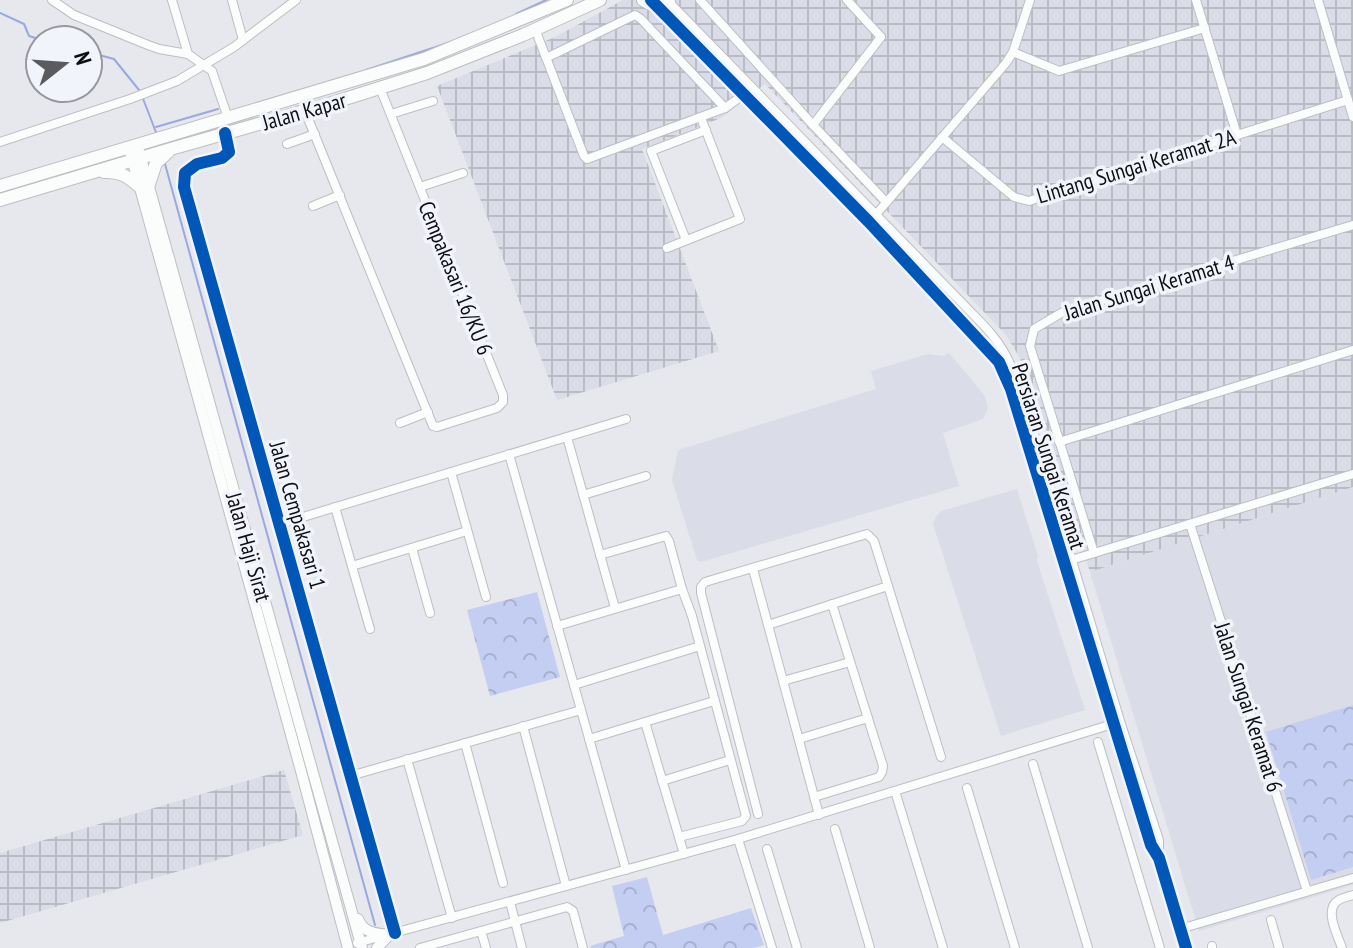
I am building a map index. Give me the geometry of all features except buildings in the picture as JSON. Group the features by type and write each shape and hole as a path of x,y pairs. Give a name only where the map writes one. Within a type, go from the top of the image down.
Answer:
{"highway":[{"name":"Jalan Kapar","path":"0,186 28,185 92,172 228,118 424,59 567,0"},
{"name":"Jalan Kapar","path":"0,200 28,185 305,111 445,67 600,0"},
{"path":"643,0 666,3"},
{"path":"92,172 115,171 144,187 153,150"}],"main road":[{"name":"Jalan Haji Sirat","path":"153,150 144,187 348,947"},
{"name":"Jalan Haji Sirat","path":"144,187 361,945"},
{"path":"335,854 359,923 371,933 392,934"},
{"path":"377,948 392,934"}],"street":[{"path":"52,0 74,15 148,45 188,54 212,71 228,118"},
{"path":"172,0 188,54"},
{"path":"232,0 243,40"},
{"path":"0,142 177,81 243,40 296,0"},
{"name":"Persiaran Sungai Keramat","path":"651,0 666,3 752,87 873,218 999,362 1067,561 1151,845 1159,858 1186,948"},
{"path":"700,0 886,202"},
{"path":"813,125 881,37 847,0"},
{"path":"873,218 1006,63 1013,52 1030,0"},
{"path":"1196,0 1237,135"},
{"path":"1321,1 1353,117"},
{"name":"Persiaran Sungai Keramat","path":"666,3 745,95 873,218"},
{"path":"546,58 635,15 725,108"},
{"path":"1013,52 1059,71 1205,28"},
{"path":"535,29 587,159 725,108 752,87"},
{"name":"Cempakasari 16/KU 6","path":"380,88 503,399 497,408 437,427 433,426 428,412"},
{"name":"Lintang Sungai Keramat 2A","path":"942,137 1014,197 1029,201 1348,100"},
{"path":"391,114 433,101"},
{"path":"305,111 428,412 400,423"},
{"path":"667,248 740,219 701,118"},
{"path":"686,240 651,151 706,130"},
{"name":"Jalan Cempakasari 1","path":"225,133 229,152 222,158 197,164 185,173 184,187 392,934"},
{"path":"287,144 315,134"},
{"path":"420,187 463,173"},
{"path":"313,206 340,195"},
{"name":"Jalan Sungai Keramat 4","path":"1094,553 1030,346 1034,329 1063,312 1353,225"},
{"path":"1059,442 1353,350"},
{"path":"280,524 626,419"},
{"path":"567,437 615,608"},
{"path":"509,454 626,870"},
{"path":"451,472 486,597"},
{"path":"1067,561 1353,474"},
{"path":"583,495 646,476"},
{"path":"335,507 370,629"},
{"name":"Jalan Sungai Keramat 6","path":"1190,524 1307,891"},
{"path":"352,566 467,531"},
{"path":"758,814 701,593 705,582 867,534 874,541 941,757"},
{"path":"600,555 666,536 692,616 746,818 679,837"},
{"path":"412,548 430,613"},
{"path":"753,569 819,815"},
{"path":"768,625 888,586"},
{"path":"557,626 682,589"},
{"path":"814,797 879,777 883,766 832,604"},
{"path":"574,685 700,646"},
{"path":"783,681 850,662"},
{"path":"589,739 714,701"},
{"path":"350,776 581,710"},
{"path":"799,739 868,718"},
{"path":"645,722 684,854"},
{"path":"348,947 738,839 1117,723"},
{"path":"523,726 566,886"},
{"path":"1098,742 1160,948"},
{"path":"465,743 503,883"},
{"path":"407,759 452,918"},
{"path":"662,781 730,760"},
{"path":"1033,764 1088,948"},
{"path":"967,788 1015,948"},
{"path":"895,791 943,948"},
{"path":"835,829 870,948"},
{"path":"738,839 772,948"},
{"path":"767,849 797,948"},
{"path":"1180,929 1353,878"},
{"path":"1342,948 1332,915 1333,906 1338,900 1353,895"},
{"path":"510,902 522,948"},
{"path":"420,948 567,907 573,911 583,948"},
{"path":"1271,920 1279,948"},
{"path":"481,931 486,948"}],"shaded area":[{"path":"623,0 1353,0 1353,487 1090,572 1020,358 1006,335 765,84 721,118 642,149 719,351 557,400 437,86 555,37"},
{"path":"949,353 981,391 988,408 983,419 943,433 959,486 701,562 697,560 672,480 678,450 876,389 871,371 928,354 943,356"},
{"path":"1353,487 1353,885 1199,931 1090,572"},
{"path":"1017,489 1085,710 1001,736 933,524 941,511"},
{"path":"284,770 303,835 0,923 0,853"}],"green space":[{"path":"537,592 560,677 490,696 467,610"},
{"path":"1353,705 1353,867 1311,880 1266,732"},
{"path":"647,877 663,935 751,908 764,945 754,948 591,948 624,936 612,886"}],"waterway":[{"path":"516,14 546,0"},
{"path":"0,13 24,24"},
{"path":"366,70 451,42"},
{"path":"104,56 114,59 139,90"},
{"path":"142,96 157,135"},
{"path":"156,127 218,109"},
{"path":"165,164 375,925"}],"cycle path":[{"path":"651,0 869,222 999,362 1011,389 1151,845 1159,858 1186,948"},
{"path":"225,133 229,152 222,158 197,164 185,173 184,187 395,933"}]}
